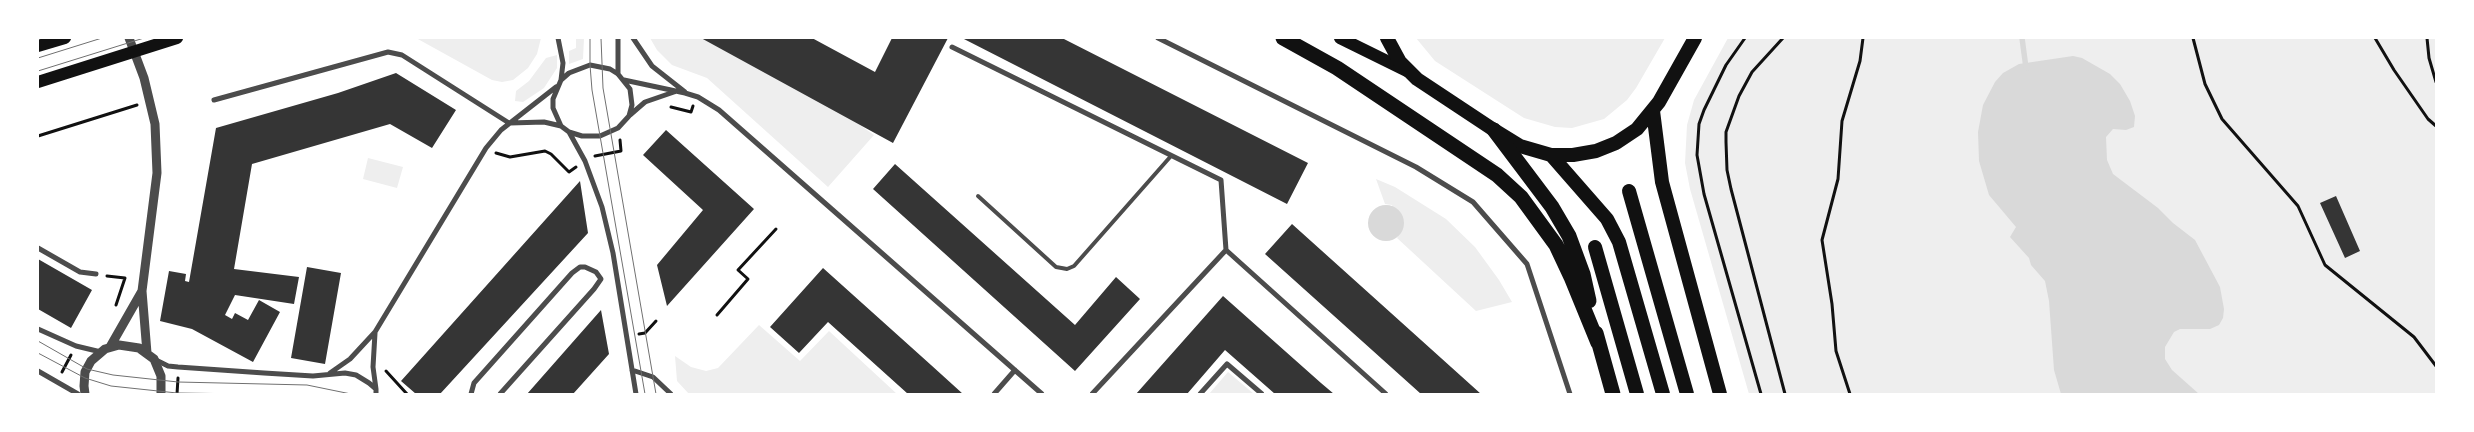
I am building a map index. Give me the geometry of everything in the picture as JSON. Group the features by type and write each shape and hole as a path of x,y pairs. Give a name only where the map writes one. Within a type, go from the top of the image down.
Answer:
{"highway":[{"path":"1282,38 1336,68 1488,170 1521,197 1556,245 1571,276 1598,343"},
{"path":"1387,38 1393,51 1409,72 1520,146 1551,155 1573,155 1596,151 1616,143 1637,129 1653,111 1696,38"},
{"path":"1653,111 1662,182 1720,394"},
{"path":"1494,130 1552,207 1569,236 1583,274 1598,343 1613,394"},
{"path":"1551,155 1607,219 1619,242 1663,394"},
{"path":"1629,191 1687,394"},
{"path":"1595,248 1637,394"}],"main road":[{"path":"38,46 64,38"},
{"path":"38,82 177,38"},
{"path":"1340,38 1409,72"}],"street":[{"path":"129,38 155,124 157,173 142,291 150,356 161,376 161,394"},
{"path":"558,38 563,63 561,80"},
{"path":"618,38 618,74"},
{"path":"633,38 652,66 685,93"},
{"path":"1158,38 1416,167 1473,202 1527,264 1570,394"},
{"path":"952,47 1221,180 1226,250 1386,394"},
{"path":"214,100 388,52 402,55 509,123 544,122 562,126"},
{"path":"330,373 350,359 375,332 486,148 509,123 556,87 569,73 590,65 610,69 624,80 632,96 629,116"},
{"path":"624,80 658,85 675,92 698,97 719,110 1042,394"},
{"path":"556,87 553,108 562,126 569,132 585,161 602,207 613,253 636,394"},
{"path":"569,132 582,136 600,136 618,128 645,102 675,92"},
{"path":"38,248 80,272 96,274"},
{"path":"1092,394 1226,250"},
{"path":"471,394 474,383 572,273 580,267 596,272 601,279 594,289 500,394"},
{"path":"85,394 86,372 92,361 105,349 142,291"},
{"path":"38,329 76,346 105,349 129,345 168,366 313,376 330,373 356,375 369,382 376,392"},
{"path":"375,332 373,367 376,392"},
{"path":"1200,394 1228,364 1262,394"},
{"path":"632,370 653,377 670,394"},
{"path":"994,394 1015,370"},
{"path":"38,371 78,394"}],"lane":[{"path":"978,196 1056,267 1064,270 1074,266 1171,156"}],"path":[{"path":"1745,38 1726,65 1704,110 1700,124 1697,155 1704,194 1761,394"},
{"path":"1783,38 1752,72 1736,105 1726,132 1726,142 1727,170 1731,189 1785,394"},
{"path":"1850,394 1836,351 1832,304 1822,240 1838,179 1842,121 1860,61 1863,38"},
{"path":"2193,38 2205,84 2222,119 2298,206 2325,265 2414,337 2436,366"},
{"path":"2375,38 2428,119 2436,126"},
{"path":"2427,38 2429,58 2436,82"},
{"path":"38,136 149,101"},
{"path":"717,315 748,279 738,270 776,229"},
{"path":"626,336 645,333 656,321"}],"shaded area":[{"path":"416,38 541,38 537,54 528,68 513,80 502,82 492,80"},
{"path":"576,38 584,38 583,59 569,64 569,51 576,48"},
{"path":"650,38 701,38 850,118 874,135 828,187 707,78 672,65 657,50"},
{"path":"1416,38 1665,38 1627,100 1604,119 1572,128 1555,127 1524,118 1435,61"},
{"path":"1728,38 2436,38 2436,394 1749,394 1690,189 1685,163 1687,125 1694,100"},
{"path":"557,55 557,68 544,88 523,102 515,101 516,91 529,81 546,58"},
{"path":"2073,56 2082,58 2110,74 2120,84 2130,101 2135,116 2134,127 2126,130 2113,129 2106,137 2107,160 2113,174 2158,208 2173,223 2195,240 2220,287 2224,309 2223,318 2219,325 2210,329 2180,329 2174,332 2165,347 2165,359 2172,370 2199,394 2061,394 2054,370 2049,301 2045,281 2031,265 2029,258 2010,237 2016,227 1989,195 1979,161 1978,132 1983,105 1995,82 2003,73 2019,64"},
{"path":"368,158 403,167 397,188 363,179"},
{"path":"1376,179 1395,187 1446,219 1475,247 1512,302 1476,311 1397,238 1401,232 1392,205 1385,204"},
{"path":"1386,205 1393,206 1399,210 1403,216 1403,230 1399,236 1393,240 1386,241 1379,240 1373,236 1369,230 1368,223 1369,216 1373,210 1379,206"},
{"path":"759,325 800,361 829,331 897,394 689,394 677,381 675,356 691,367 706,371 718,368"},
{"path":"1228,372 1254,394 1209,394"}],"building":[{"path":"701,38 812,38 875,72 892,38 948,38 893,143"},
{"path":"962,38 1062,38 1308,163 1287,204"},
{"path":"396,73 456,110 432,148 390,124 252,164 234,269 299,277 294,304 235,295 225,315 232,319 235,313 248,320 259,300 280,312 253,362 192,329 160,321 169,271 186,274 185,281 189,282 216,128 338,93"},
{"path":"666,130 754,209 667,306 657,265 703,210 643,155"},
{"path":"895,164 1075,325 1116,277 1140,299 1075,371 873,189"},
{"path":"580,181 588,233 440,394 416,394 401,381"},
{"path":"2336,196 2360,251 2345,258 2320,203"},
{"path":"1292,224 1481,394 1421,394 1265,254"},
{"path":"38,259 92,290 71,328 38,309"},
{"path":"307,267 341,273 325,364 291,358"},
{"path":"823,268 963,394 908,394 828,322 799,353 770,327"},
{"path":"1223,296 1334,394 1275,394 1225,350 1187,394 1136,394"},
{"path":"601,310 609,354 573,394 527,394"}],"waterway":[{"path":"2022,38 2026,68"}],"tram line":[{"path":"38,58 102,38"},
{"path":"38,71 144,38"},
{"path":"590,38 592,90 645,394"},
{"path":"601,38 603,88 656,394"},
{"path":"38,341 87,369 113,375 178,382 307,385 351,394"},
{"path":"38,353 85,378 111,386 177,393 251,394"}]}
